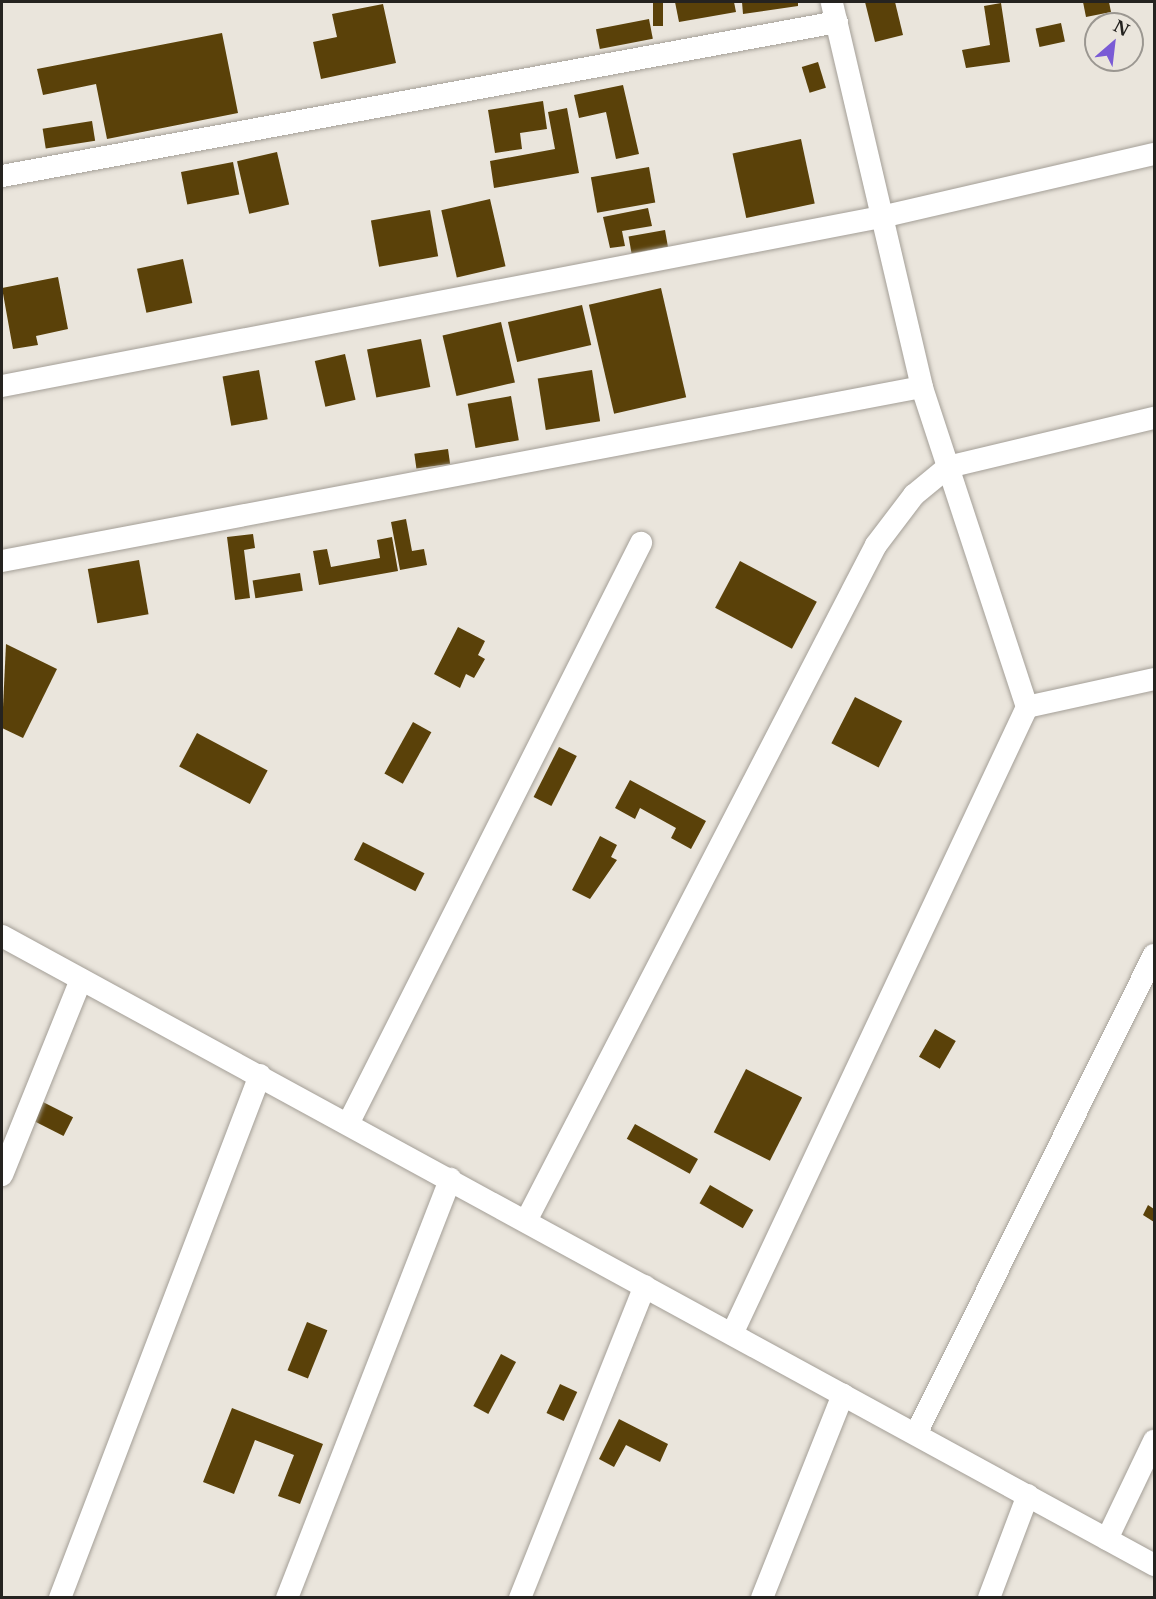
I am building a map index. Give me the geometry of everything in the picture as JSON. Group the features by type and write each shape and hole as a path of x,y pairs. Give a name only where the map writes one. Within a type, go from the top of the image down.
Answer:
{"street":[{"path":"2,176 834,12 922,387 1027,707 732,1334"},
{"path":"2,386 881,217 1155,154"},
{"path":"2,561 922,387"},
{"path":"526,1221 876,545 914,495 948,467 1155,418"},
{"path":"348,1124 641,543"},
{"path":"1027,707 1155,679"},
{"path":"2,936 1155,1565"},
{"path":"916,1434 1155,955"},
{"path":"2,1175 81,979"},
{"path":"60,1598 260,1075"},
{"path":"287,1598 450,1179"},
{"path":"520,1598 645,1286"},
{"path":"762,1598 843,1394"},
{"path":"1107,1539 1155,1441"},
{"path":"988,1598 1028,1495"}],"building":[{"path":"653,2 663,2 663,26 653,26"},
{"path":"675,2 734,2 736,12 679,22"},
{"path":"742,2 798,2 798,6 743,14"},
{"path":"865,2 895,2 903,35 875,42"},
{"path":"1083,2 1109,2 1111,12 1085,12"},
{"path":"1001,3 1010,62 966,68 962,50 990,45 984,6"},
{"path":"383,4 396,63 321,79 313,42 337,37 332,14"},
{"path":"649,19 653,39 600,49 596,29"},
{"path":"1061,23 1065,42 1040,47 1036,28"},
{"path":"222,33 238,113 107,139 96,84 43,95 37,69"},
{"path":"818,62 826,88 810,93 802,67"},
{"path":"623,85 639,154 616,159 606,112 579,118 574,95"},
{"path":"543,101 547,129 520,133 522,149 495,153 488,110"},
{"path":"567,108 579,173 494,188 490,161 555,149 548,112"},
{"path":"92,121 95,141 46,149 43,129"},
{"path":"801,139 815,204 746,218 733,154"},
{"path":"277,152 289,205 249,214 237,161"},
{"path":"233,162 239,194 187,205 181,172"},
{"path":"649,167 655,202 597,213 591,177"},
{"path":"490,199 506,266 457,277 441,210"},
{"path":"648,208 652,226 622,231 625,246 610,248 603,217"},
{"path":"430,210 438,256 379,267 371,220"},
{"path":"665,230 668,247 632,253 629,236"},
{"path":"183,259 192,303 146,313 137,269"},
{"path":"58,277 68,329 36,336 38,345 13,349 2,288"},
{"path":"661,288 686,397 614,414 589,305"},
{"path":"582,305 591,345 517,362 508,322"},
{"path":"501,322 515,382 456,396 443,335"},
{"path":"421,339 430,387 376,398 367,349"},
{"path":"345,354 356,400 325,407 315,361"},
{"path":"259,370 268,419 231,426 223,376"},
{"path":"592,370 600,421 546,430 538,379"},
{"path":"511,396 519,440 475,448 468,404"},
{"path":"448,449 450,464 416,469 414,454"},
{"path":"406,519 412,551 424,549 427,565 400,570 391,522"},
{"path":"253,534 255,548 244,550 250,598 235,600 227,537"},
{"path":"392,537 398,571 319,585 313,551 327,549 331,567 380,558 377,540"},
{"path":"139,560 149,614 97,623 88,569"},
{"path":"740,561 817,602 792,649 715,608"},
{"path":"300,573 303,591 255,598 253,581"},
{"path":"458,627 485,641 478,655 485,659 474,678 466,674 460,688 434,674"},
{"path":"6,644 57,669 23,738 2,728"},
{"path":"855,697 902,721 879,767 831,743"},
{"path":"413,722 431,732 403,784 384,774"},
{"path":"197,733 268,771 250,804 179,767"},
{"path":"559,747 577,756 551,806 534,797"},
{"path":"630,780 706,821 691,849 671,838 676,828 640,808 635,819 615,808"},
{"path":"600,836 617,845 611,857 617,860 590,899 572,890"},
{"path":"363,842 424,873 415,891 354,860"},
{"path":"935,1029 956,1041 940,1069 919,1057"},
{"path":"746,1069 802,1098 770,1161 714,1132"},
{"path":"41,1101 73,1117 64,1136 31,1120"},
{"path":"635,1124 698,1159 690,1174 627,1139"},
{"path":"710,1185 753,1210 743,1228 700,1203"},
{"path":"1148,1205 1154,1209 1154,1222 1143,1215"},
{"path":"307,1322 327,1330 308,1378 288,1370"},
{"path":"501,1354 516,1362 488,1414 473,1406"},
{"path":"560,1384 577,1392 564,1421 546,1413"},
{"path":"232,1408 323,1444 300,1504 278,1496 294,1455 255,1440 234,1494 203,1482"},
{"path":"619,1419 668,1444 660,1462 626,1445 614,1467 599,1459"}]}
